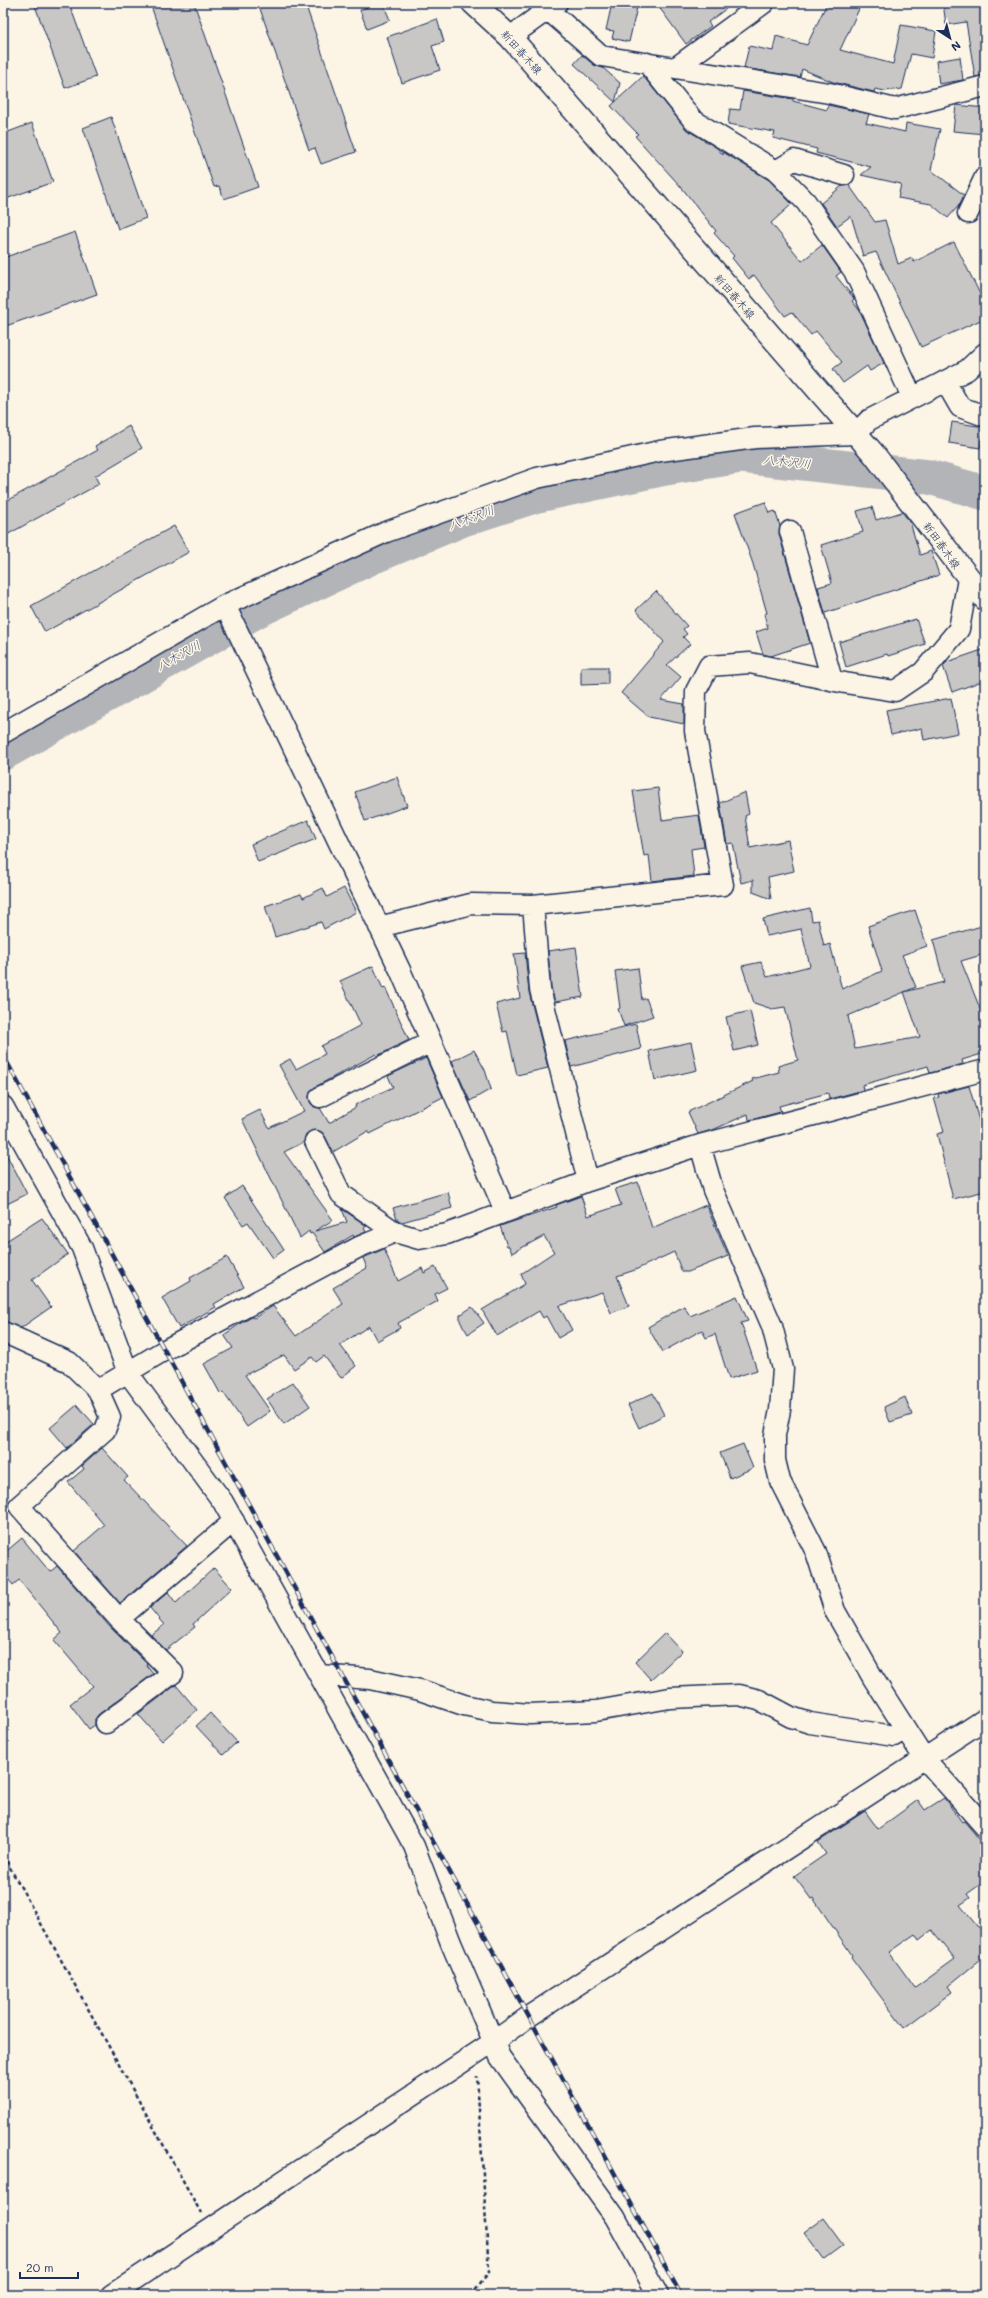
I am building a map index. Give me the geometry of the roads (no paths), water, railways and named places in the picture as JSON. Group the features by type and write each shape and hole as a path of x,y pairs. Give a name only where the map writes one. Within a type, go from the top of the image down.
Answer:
{"main road":[{"name":"新田春木線","path":"473,3 510,37 873,453 968,579 985,599"}],"street":[{"path":"675,68 764,3"},
{"path":"510,37 552,6 601,56 829,93 895,109 985,86"},
{"path":"647,63 693,120 776,171 806,202 854,272 912,397"},
{"path":"776,171 794,160 844,176"},
{"path":"968,213 985,177"},
{"path":"3,733 227,608 386,532 537,478 660,451 755,438 855,434 869,420 968,370 985,353"},
{"path":"945,381 960,407 985,416"},
{"path":"790,531 832,680"},
{"path":"379,927 471,904 533,905 723,885 694,731 696,691 710,666 750,663 895,691 923,672 959,630 968,579"},
{"path":"227,608 379,927 431,1042 504,1211"},
{"path":"533,905 540,989 588,1181"},
{"path":"320,1096 431,1042"},
{"path":"316,1141 341,1194 395,1232 419,1239 447,1234 504,1211 588,1181 700,1145 985,1070"},
{"path":"3,1106 82,1248 128,1373 224,1502 414,1846 496,2050 615,2217 658,2295"},
{"path":"700,1145 713,1190 772,1326 783,1369 780,1410 774,1435 774,1460 780,1481 816,1552 835,1611 872,1678 924,1758 985,1827"},
{"path":"98,1390 165,1350 359,1247 395,1232"},
{"path":"3,1332 69,1362 98,1390 110,1417 106,1430 19,1506 119,1619 173,1673 106,1723"},
{"path":"119,1619 234,1521"},
{"path":"320,1675 370,1679 420,1690 464,1704 492,1710 530,1714 596,1711 670,1698 739,1695 759,1700 791,1717 810,1723 894,1736 905,1728"},
{"path":"111,2295 210,2230 496,2050 528,2017 985,1719"}],"waterway":[{"name":"八木沢川","path":"3,753 256,611 374,556 463,519 534,496 666,468 741,456 929,477 985,493"}],"railway":[{"path":"3,1055 681,2295"}]}
